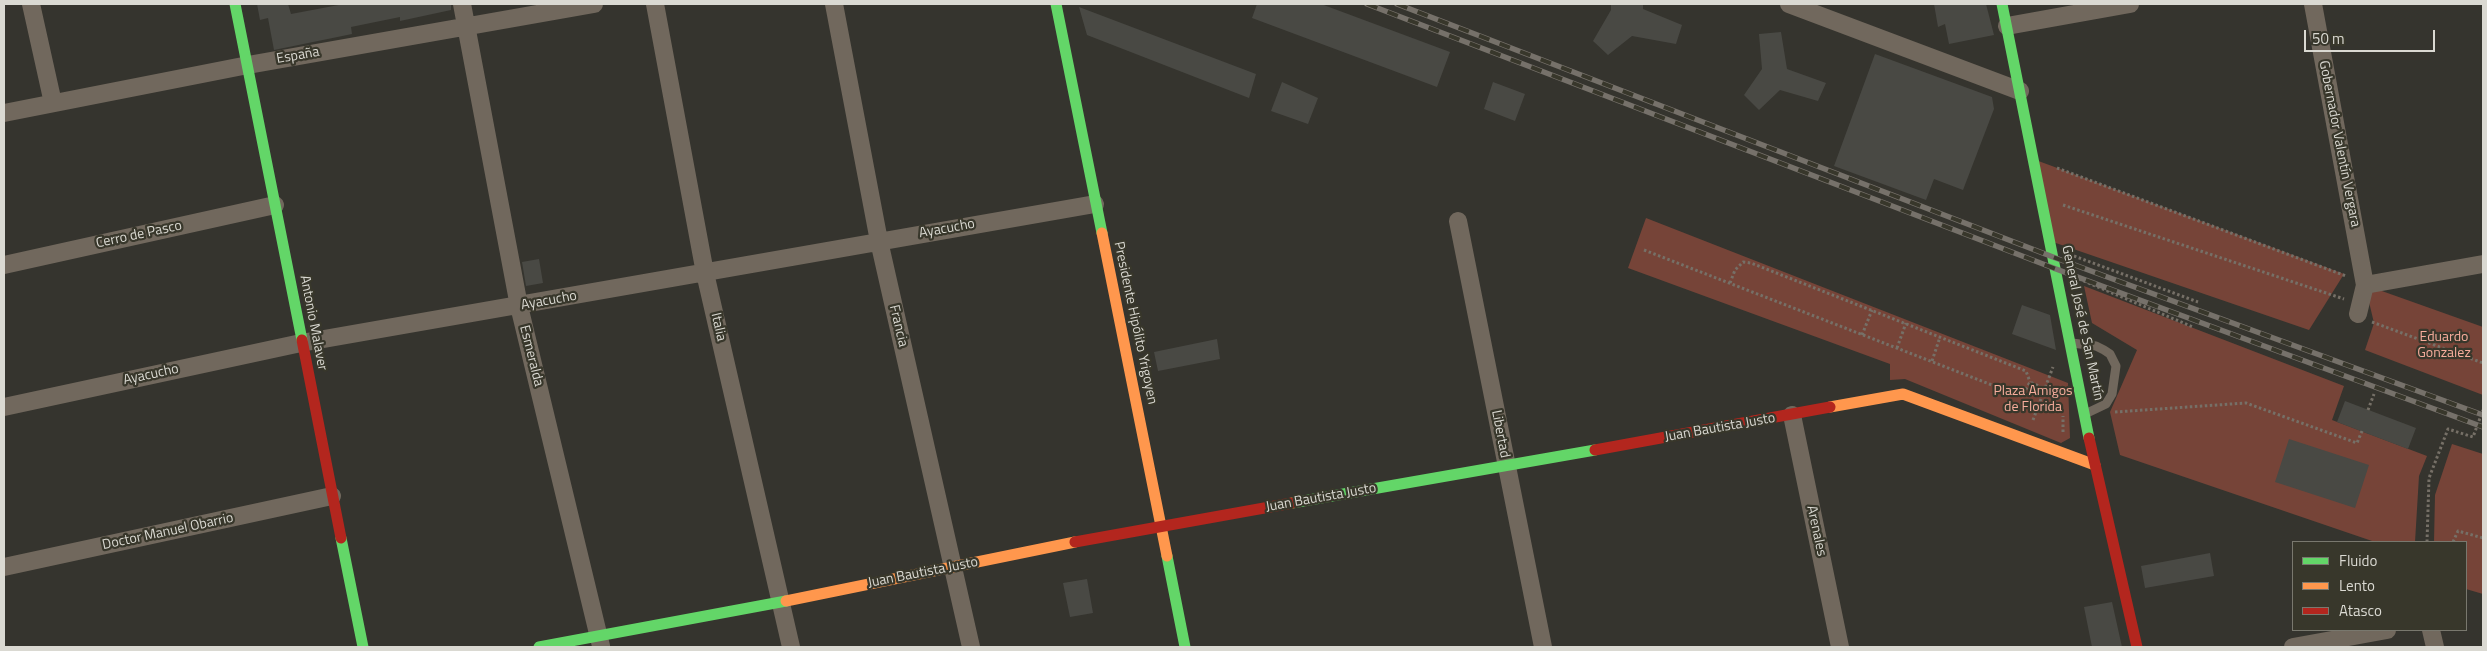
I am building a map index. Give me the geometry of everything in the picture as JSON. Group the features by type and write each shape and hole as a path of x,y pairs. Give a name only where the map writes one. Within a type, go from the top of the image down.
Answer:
{"street":[{"path":"31,4 52,103"},
{"name":"Antonio Malaver","path":"234,4 248,65 301,344 363,647"},
{"name":"Esmeralda","path":"462,4 519,306 600,642"},
{"name":"España","path":"4,113 248,65 594,4"},
{"name":"Italia","path":"655,4 705,273 791,647"},
{"name":"Francia","path":"834,4 879,241 971,647"},
{"name":"Presidente Hipólito Yrigoyen","path":"1056,4 1186,647"},
{"path":"1788,4 2020,91"},
{"name":"General José de San Martín","path":"2002,4 2095,465 2138,647"},
{"path":"2007,26 2130,4"},
{"name":"Gobernador Valentín Vergara","path":"2313,4 2365,285"},
{"name":"Ayacucho","path":"4,407 301,344 1095,204"},
{"name":"Cerro de Pasco","path":"4,265 275,205"},
{"name":"Libertad","path":"1458,221 1543,647"},
{"path":"2360,309 2365,285 2483,264"},
{"name":"Juan Bautista Justo","path":"539,647 600,642 780,602 1161,525 1506,466 1903,394 2095,465"},
{"name":"Arenales","path":"1792,415 1840,647"},
{"name":"Doctor Manuel Obarrio","path":"4,567 332,496"},
{"path":"2293,647 2381,631"},
{"path":"2431,631 2435,647"}],"lane":[{"path":"2070,342 2096,346 2104,350 2110,354 2116,366 2112,394 2106,404 2084,411"}],"path":[{"path":"2033,159 2344,274"},
{"path":"2041,198 2360,309 2374,323 2483,363"},
{"path":"2051,247 2198,302"},
{"path":"1644,250 2018,394 2025,391 2030,382"},
{"path":"1730,283 1735,270 1742,262 1751,263 2026,371 2030,382 2084,411"},
{"path":"2056,269 2194,327"},
{"path":"1862,335 1872,310"},
{"path":"1897,348 1906,324"},
{"path":"1932,361 1940,337"},
{"path":"2026,439 2054,367"},
{"path":"2368,410 2374,394"},
{"path":"2113,413 2246,403 2357,443 2362,431"},
{"path":"2427,541 2429,478 2448,429 2473,437 2483,410"},
{"path":"2453,541 2458,531 2483,538"}],"green space":[{"path":"2033,159 2344,274 2309,330 2050,241"},
{"name":"Plaza Amigos de Florida","path":"1646,218 2068,383 2070,438 2061,443 1905,379 1890,380 1890,364 1628,268"},
{"name":"Eduardo Gonzalez","path":"2365,285 2483,327 2483,395 2365,350 2374,323"},
{"path":"2084,286 2344,386 2332,420 2427,456 2419,476 2415,541 2372,541 2120,455 2110,412 2137,350 2092,323"},
{"path":"2452,444 2483,454 2483,594 2467,589 2467,541 2434,541 2435,495"}],"building":[{"path":"257,4 288,4 291,14 344,4 451,4 451,10 400,21 400,17 351,27 352,34 274,50 268,18 260,20"},
{"path":"1257,4 1321,4 1450,52 1437,87 1252,18"},
{"path":"1611,4 1643,4 1643,9 1682,25 1676,44 1632,36 1608,55 1593,41 1611,10"},
{"path":"1934,4 1986,4 1994,35 1949,44 1945,24 1938,27"},
{"path":"1079,7 1256,74 1249,98 1087,35"},
{"path":"1781,32 1787,69 1826,83 1818,101 1780,90 1759,110 1744,95 1762,69 1759,34"},
{"path":"1875,54 1992,97 1994,109 1963,190 1934,179 1926,200 1834,166"},
{"path":"1282,82 1318,98 1308,124 1271,111"},
{"path":"1493,82 1525,94 1515,121 1484,109"},
{"path":"539,259 543,283 526,286 522,262"},
{"path":"2022,305 2050,315 2056,350 2012,334"},
{"path":"1217,339 1220,359 1158,371 1154,352"},
{"path":"2345,401 2416,428 2408,449 2337,422"},
{"path":"2289,439 2369,465 2355,508 2275,482"},
{"path":"2210,553 2214,576 2145,588 2141,566"},
{"path":"1087,579 1093,613 1070,617 1063,583"},
{"path":"2112,602 2122,647 2092,647 2084,607"}],"railway":[{"path":"1367,4 2056,269 2483,427"},
{"path":"1397,4 2053,257 2483,415"}],"traffic: fast":[{"path":"235,4 302,340"},
{"path":"1056,4 1102,233"},
{"path":"2002,4 2089,438"},
{"path":"1292,503 1595,450"},
{"path":"341,538 363,647"},
{"path":"1167,556 1185,647"},
{"path":"539,647 786,601"}],"traffic: slow":[{"path":"1102,233 1167,556"},
{"path":"1830,407 1903,394 2095,465"},
{"path":"786,601 1075,542"}],"traffic: jam":[{"path":"302,340 341,538"},
{"path":"1595,450 1830,407"},
{"path":"2089,438 2137,647"},
{"path":"1075,542 1292,503"}]}
